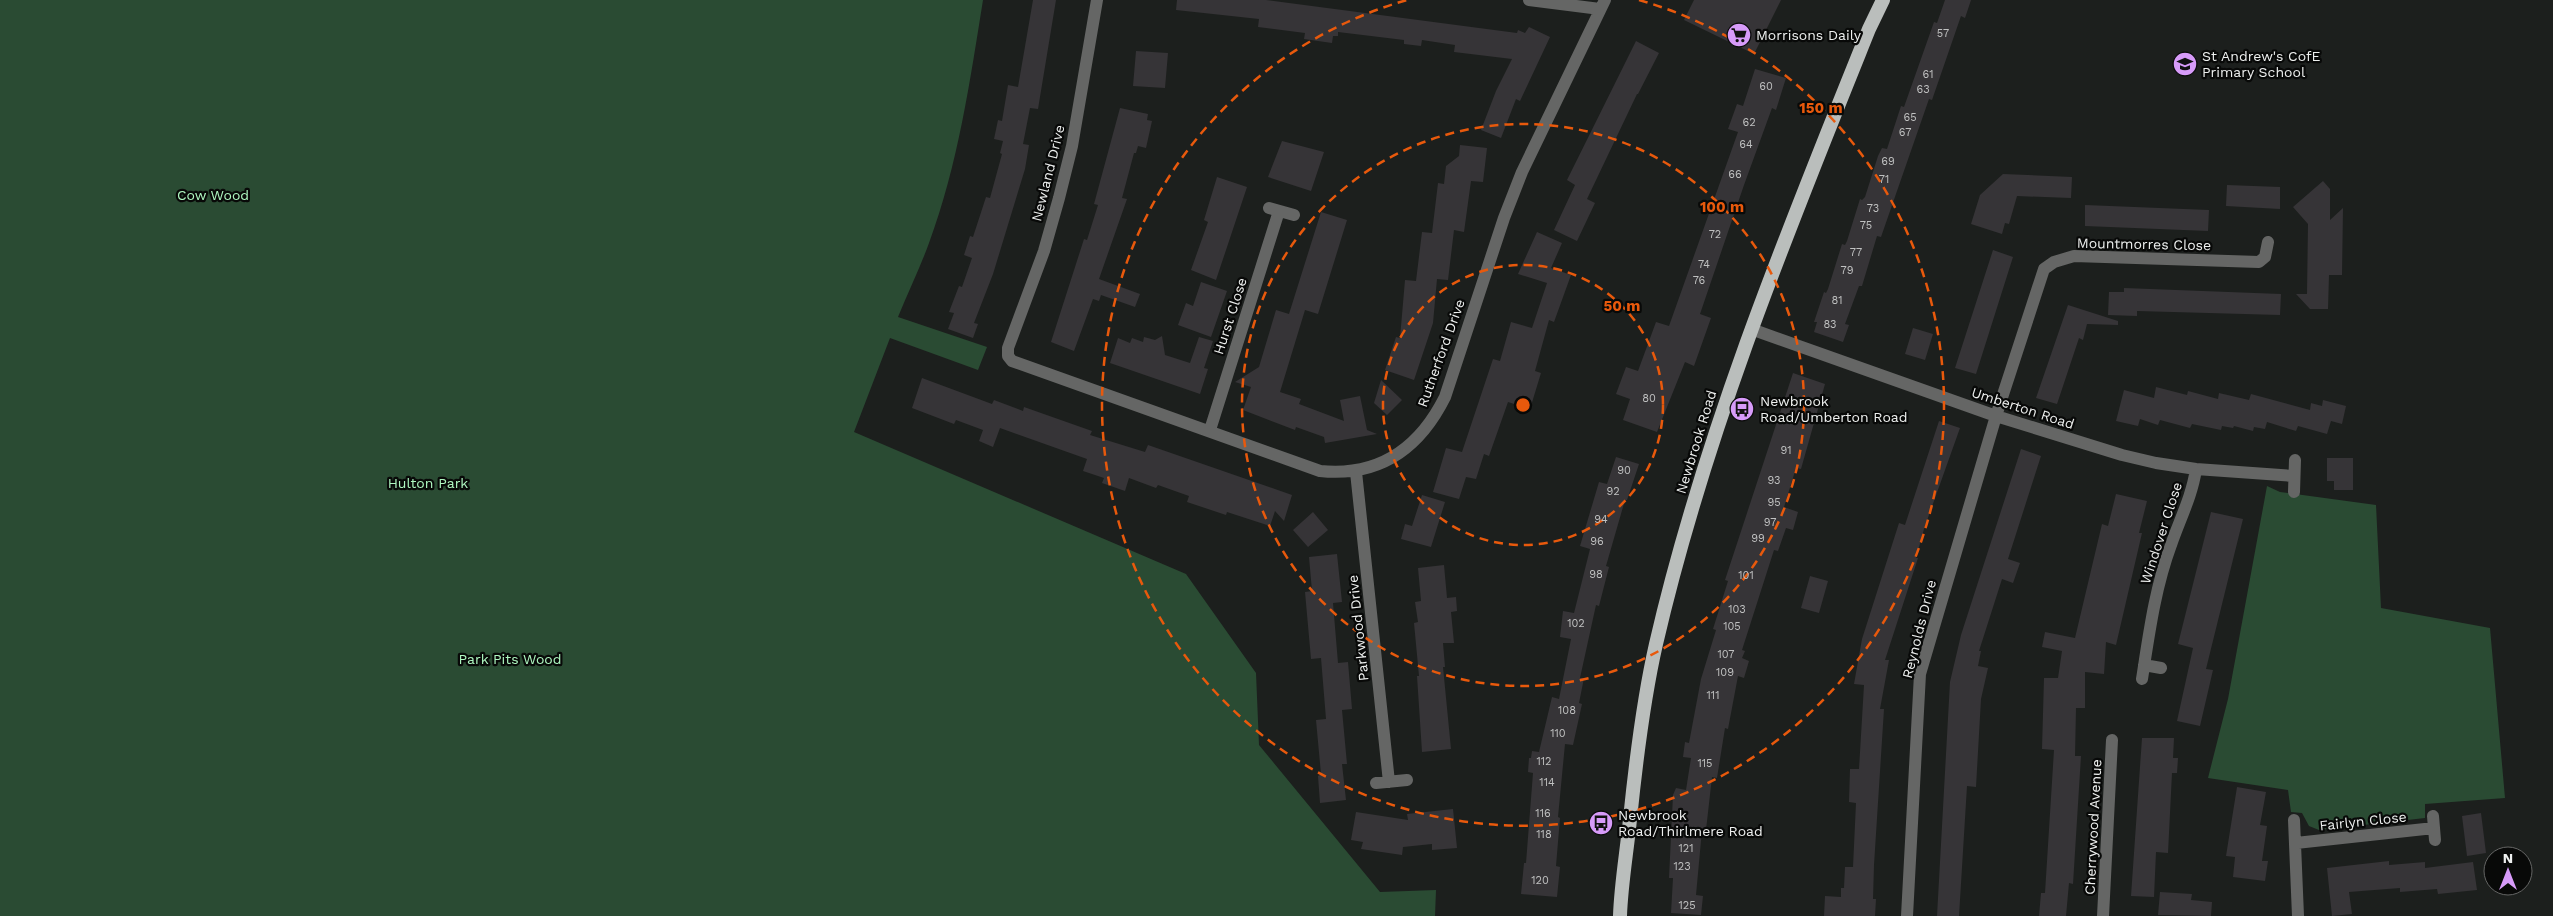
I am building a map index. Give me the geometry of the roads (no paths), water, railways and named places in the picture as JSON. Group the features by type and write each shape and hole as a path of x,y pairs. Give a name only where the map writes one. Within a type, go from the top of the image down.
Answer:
{"highway":[{"name":"Newbrook Road","path":"1620,916 1638,738 1656,646 1680,549 1751,330 1788,228 1869,28 1883,0"}],"street":[{"name":"Newland Drive","path":"1008,348 1044,251 1072,146 1097,0"},
{"path":"1530,0 1602,5"},
{"name":"Rutherford Drive","path":"1008,348 1008,356 1012,361 1210,430 1320,471 1356,472 1380,465 1400,452 1420,435 1435,417 1444,397 1504,218 1522,172 1602,5"},
{"name":"Hurst Close","path":"1210,430 1274,210 1294,215"},
{"name":"Mountmorres Close","path":"1996,416 2039,281 2044,270 2054,262 2074,256 2258,262 2265,257 2268,242"},
{"name":"Umberton Road","path":"1751,330 1996,416 2122,455 2156,464 2196,469 2294,476"},
{"name":"Reynolds Drive","path":"1906,916 1920,674 1996,416"},
{"path":"2294,492 2295,460"},
{"name":"Windover Close","path":"2142,679 2159,585 2170,545 2193,488 2196,469"},
{"name":"Parkwood Drive","path":"1356,472 1382,782 1408,780"},
{"path":"2144,665 2161,668"},
{"name":"Cherrywood Avenue","path":"2103,916 2112,740"},
{"path":"2294,820 2298,916"},
{"name":"Fairlyn Close","path":"2296,843 2434,828"}],"place":[{"name":"Morrisons Daily","path":"1739,35"},
{"name":"St Andrew's CofE Primary School","path":"2185,64"},
{"name":"Newbrook Road/Umberton Road","path":"1742,409"},
{"name":"Newbrook Road/Thirlmere Road","path":"1601,823"}],"park label":[{"name":"Cow Wood","path":"213,195"},
{"name":"Hulton Park","path":"428,483"},
{"name":"Park Pits Wood","path":"510,659"}]}
